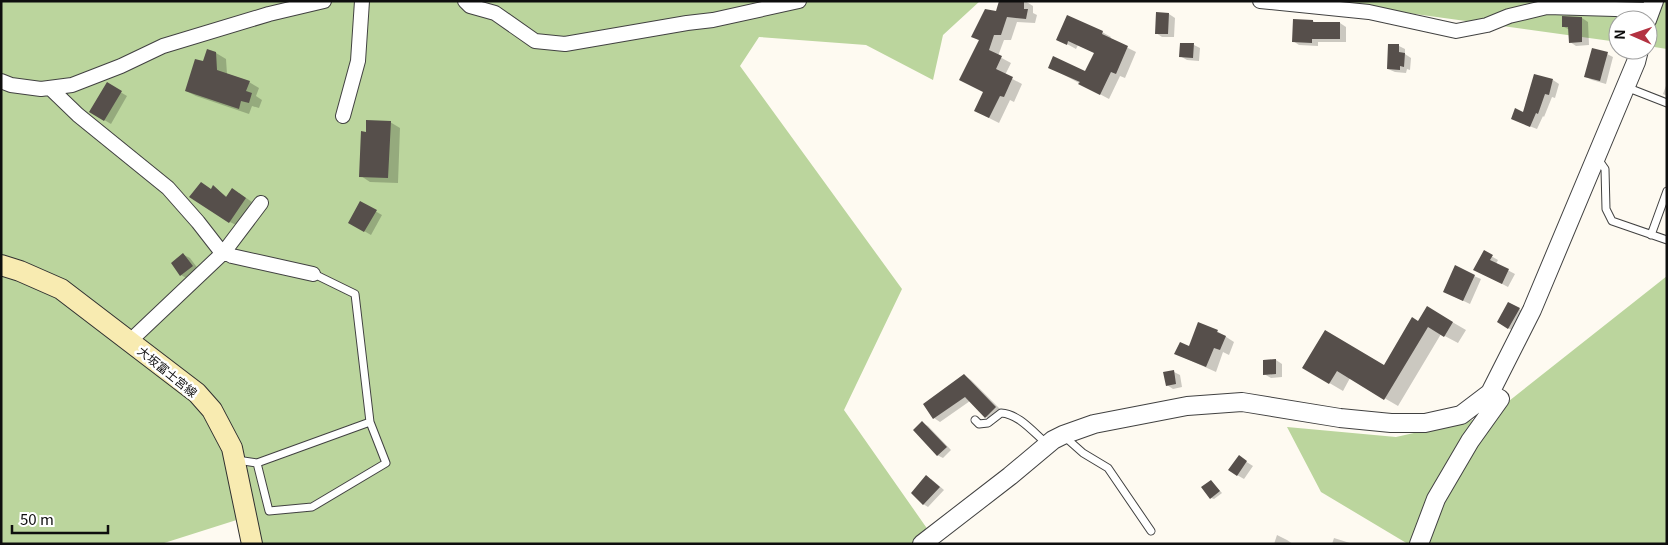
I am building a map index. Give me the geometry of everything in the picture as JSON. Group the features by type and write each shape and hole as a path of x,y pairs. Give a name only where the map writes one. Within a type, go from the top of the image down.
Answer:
{"main road":[{"name":"大坂富士宮線","path":"1,265 61,288 197,393 212,410 232,448 252,544"}],"street":[{"path":"1,81 12,85 41,89 72,85 121,66 163,46 269,14 324,1"},
{"path":"343,116 358,61 362,1"},
{"path":"465,1 470,6 495,12 535,42 565,44 713,20 799,1"},
{"path":"1260,1 1369,12 1456,31 1487,25 1508,16 1547,7 1624,10"},
{"path":"922,544 941,531 1048,445 1063,435 1094,424 1187,406 1242,402 1340,418 1391,423 1425,423 1461,415 1490,393 1532,310 1636,60"},
{"path":"50,88 78,115 168,188 219,249 232,256 313,273"},
{"path":"130,341 224,252 261,203"},
{"path":"1418,544 1436,499 1470,442 1500,399 1490,393"}],"lane":[{"path":"1626,87 1667,103"},
{"path":"1596,157 1604,170 1606,209 1612,221 1667,240"},
{"path":"1651,235 1667,191"},
{"path":"257,463 269,511 312,507 386,463 370,422 354,294 313,273"},
{"path":"975,420 979,424 988,423 1001,413 1009,414 1016,417 1048,445"},
{"path":"234,459 257,463 370,422"},
{"path":"1063,435 1083,453 1108,468 1151,531"}],"green space":[{"path":"1,1 980,1 943,35 933,80 866,45 759,37 740,66 902,289 844,410 933,537 912,544 252,544 246,517 161,544 1,544"},
{"path":"1320,1 1667,1 1667,49 1658,48 1658,10 1608,10 1608,41"},
{"path":"1667,276 1667,544 1408,544 1321,492 1287,427 1396,437 1490,416"}],"building":[{"path":"999,1 1024,1 1024,9 1028,9 1026,19 1007,17 1001,35 994,35 989,50 1002,56 996,69 1013,77 1004,97 1000,96 989,118 974,111 983,92 959,80 979,40 971,37 985,9 996,11"},
{"path":"1156,12 1169,13 1168,34 1155,34"},
{"path":"1067,15 1103,31 1102,34 1128,46 1116,74 1111,72 1100,95 1078,84 1080,82 1048,68 1053,56 1085,71 1094,53 1068,41 1067,45 1056,40"},
{"path":"1562,16 1582,17 1582,42 1569,43 1568,27 1562,27"},
{"path":"1293,19 1313,20 1313,22 1340,22 1340,39 1312,39 1312,43 1292,42"},
{"path":"1180,43 1194,43 1193,58 1179,57"},
{"path":"1388,44 1399,44 1399,52 1405,53 1404,67 1400,66 1400,70 1387,69"},
{"path":"1592,48 1608,52 1600,81 1584,77"},
{"path":"207,49 216,52 217,70 250,81 246,91 252,93 249,103 241,101 239,109 185,91 195,59 203,61"},
{"path":"1534,74 1553,79 1549,95 1545,94 1538,114 1536,113 1530,127 1511,119 1515,108 1523,112"},
{"path":"107,82 122,91 104,121 89,112"},
{"path":"366,120 391,121 388,178 359,177 361,131 366,132"},
{"path":"201,182 211,189 213,185 226,197 232,188 246,198 229,223 189,197"},
{"path":"360,201 377,210 364,232 348,223"},
{"path":"1484,250 1493,255 1490,260 1509,269 1502,284 1473,270"},
{"path":"183,253 193,266 180,276 171,263"},
{"path":"1455,265 1475,275 1463,301 1443,292"},
{"path":"1508,302 1520,308 1508,329 1497,322"},
{"path":"1427,306 1453,322 1444,337 1428,327 1384,400 1337,371 1329,384 1302,368 1325,330 1384,365 1412,317 1418,321"},
{"path":"1198,322 1218,330 1217,332 1226,336 1220,350 1214,348 1206,367 1174,354 1180,342 1189,346"},
{"path":"1276,359 1276,374 1263,375 1263,360"},
{"path":"1174,370 1176,384 1166,386 1163,372"},
{"path":"964,374 996,407 985,418 965,397 933,419 923,404"},
{"path":"922,421 947,447 937,456 913,430"},
{"path":"1239,455 1247,461 1237,476 1228,470"},
{"path":"926,475 940,487 923,505 911,493"},
{"path":"1211,480 1220,491 1210,499 1201,487"}]}
